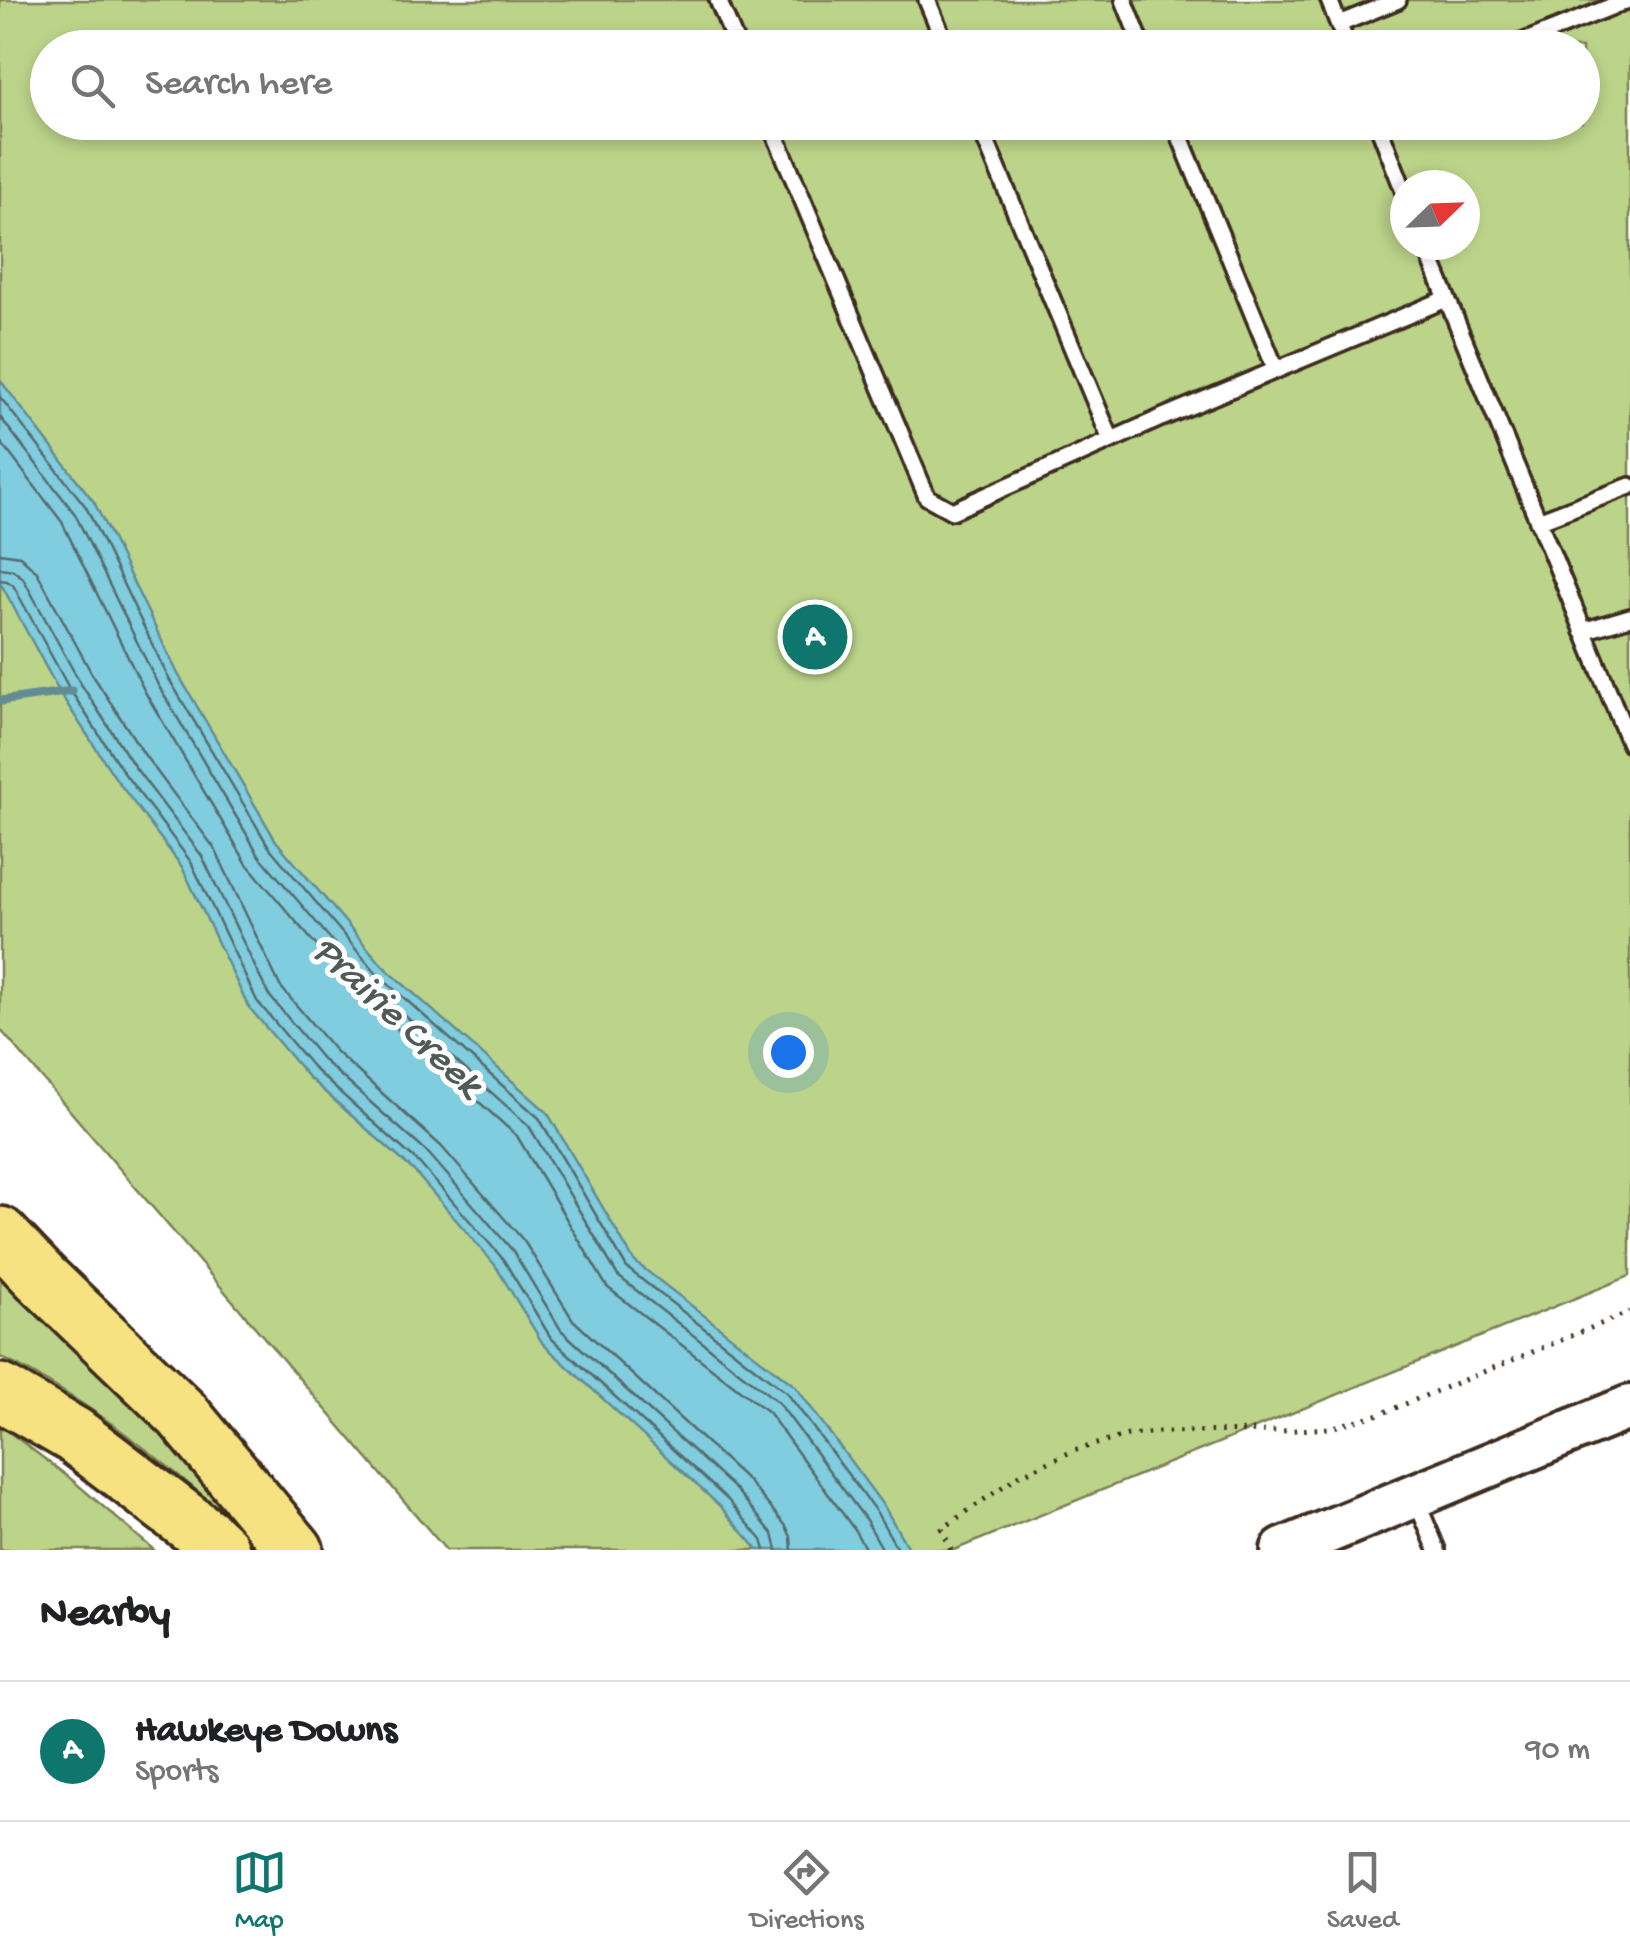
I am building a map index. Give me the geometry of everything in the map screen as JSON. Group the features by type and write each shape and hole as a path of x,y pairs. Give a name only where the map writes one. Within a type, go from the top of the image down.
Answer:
{"highway":[{"path":"0,1235 182,1414 295,1550"},
{"path":"0,1392 74,1435 221,1550"}],"main road":[{"path":"1283,1550 1630,1407"}],"lane":[{"path":"718,0 730,30"},
{"path":"927,0 940,30"},
{"path":"1124,0 1136,30"},
{"path":"1329,0 1341,30"},
{"path":"1339,24 1398,0"},
{"path":"1553,30 1628,0"},
{"path":"778,140 927,496 952,511 1446,299"},
{"path":"985,140 1110,440"},
{"path":"1181,140 1276,370"},
{"path":"1384,140 1396,170"},
{"path":"1431,260 1630,744"},
{"path":"1538,522 1630,486"},
{"path":"1583,631 1630,617"},
{"path":"1414,1496 1437,1550"}],"path":[{"path":"951,1550 942,1529 1018,1476 1073,1451 1128,1435 1159,1432 1330,1428 1383,1413 1630,1312"}],"green space":[{"path":"0,0 1630,0 1630,1276 954,1550 446,1550 0,1029"},
{"path":"0,1268 135,1400 255,1541 165,1464 101,1417 0,1357"},
{"path":"0,1425 71,1479 154,1550 0,1550"}],"water":[{"name":"Prairie Creek","path":"0,380 94,502 178,674 276,841 383,966 547,1112 634,1261 795,1386 885,1508 909,1550 758,1550 721,1507 543,1344 495,1265 413,1170 308,1077 248,1006 182,867 116,779 60,693 0,582"}],"waterway":[{"path":"0,701 72,691"}],"place":[{"name":"Hawkeye Downs","path":"815,637"}]}
